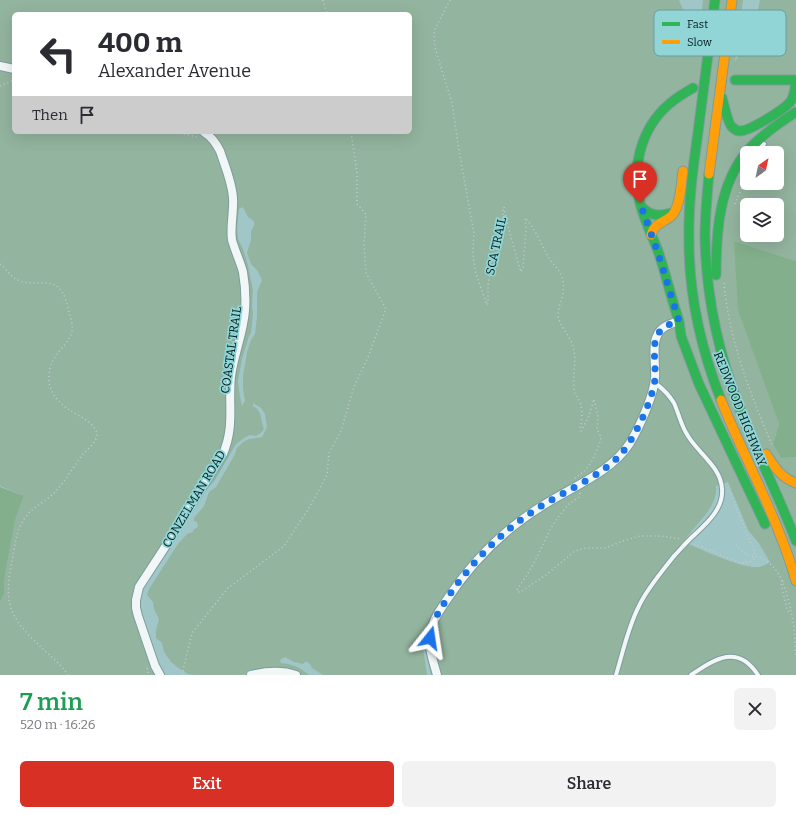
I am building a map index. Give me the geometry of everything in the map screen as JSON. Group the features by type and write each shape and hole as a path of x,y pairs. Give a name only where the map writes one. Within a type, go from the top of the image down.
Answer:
{"main road":[{"name":"REDWOOD HIGHWAY","path":"714,10 715,0"},
{"name":"REDWOOD HIGHWAY","path":"731,10 732,0"},
{"name":"REDWOOD HIGHWAY","path":"708,56 691,179 688,224 689,273 696,318 703,348 718,392 782,537 796,581"},
{"name":"REDWOOD HIGHWAY","path":"725,56 707,185 705,238 708,282 714,320 730,383 746,425 796,541"},
{"path":"687,145 706,71"},
{"path":"720,92 730,125 734,129 741,131 754,126 788,105 793,96 796,81 735,80"},
{"path":"693,88 680,95 666,107 645,136 639,153 636,175 637,190 640,206 652,235 679,321 681,336 696,377 727,446 769,531"},
{"path":"777,125 796,104"},
{"path":"721,352 716,284 716,261 718,230 724,196 736,167 744,156 759,139 796,112"},
{"path":"652,235 652,230 655,226 669,217 675,209 684,160"},
{"path":"640,206 647,213 656,216 665,215 675,209"},
{"path":"746,425 780,473 785,478 795,481"},
{"path":"773,541 786,574 796,587"}],"street":[{"path":"0,66 12,69"},
{"name":"CONZELMAN ROAD","path":"160,675 155,666 138,616 136,600 137,592 142,581 223,454 227,444 231,416 231,376 242,332 245,311 242,272 231,233 233,199 232,190 218,145 213,138 202,136"},
{"path":"437,675 431,652 430,631 434,619 456,585 481,555 510,529 575,482 609,465 626,449 642,418 655,383 656,336 663,328 679,321"},
{"path":"251,675 279,671 296,675"}],"lane":[{"path":"762,146 777,125"},
{"path":"724,196 736,179"},
{"path":"616,675 634,618 642,599 669,563 707,522 720,503 722,493 721,482 714,467 688,436 681,424 672,399 655,383"},
{"path":"691,675 722,658 732,656 745,660 758,675"}],"path":[{"path":"323,0 326,12"},
{"name":"SCA TRAIL","path":"450,0 435,29 435,48 452,103 458,135 459,150 474,232 473,252 476,274 485,304 487,305 491,265 495,257 498,239 503,224 504,207 510,236 521,272 523,268 526,218 547,255 562,277 563,290 558,313 574,352 575,361 573,385 574,394 580,404 582,419 580,429 582,431 589,416 594,399 598,417 597,428 601,438 598,449 587,468 575,482"},
{"path":"0,86 12,81"},
{"path":"181,134 202,136"},
{"path":"182,675 192,633 228,588 284,546 309,508 327,475 329,454 341,431 354,387 368,357 386,309 366,273 364,244 366,214 357,204 357,172 351,134"},
{"path":"734,207 741,190"},
{"path":"0,264 4,266 13,278 22,282 55,284 61,290 69,310 72,333 51,364 49,383 56,398 63,405 92,425 97,436 94,442 54,493 31,510 22,522 17,535 8,587 9,600 13,614 18,622 68,675"},
{"path":"724,277 729,316 741,364 754,402 773,447"},
{"path":"575,482 580,492 579,497 569,504 551,528 532,567 517,590 518,592 522,591 546,575 575,551 586,548 605,548 640,536 690,539 694,544 740,563 753,560 756,556"},
{"path":"721,482 731,494 756,556"},
{"path":"736,545 747,555 756,556 764,560 779,574 786,589 791,610 796,657"},
{"path":"782,581 781,583 787,610 789,612"},
{"path":"146,664 149,675"}],"green space":[{"path":"0,0 679,0 683,10 654,10 654,56 736,56 735,62 738,56 786,56 786,10 758,10 760,0 796,0 796,261 734,241 759,367 779,424 773,444 781,458 796,457 796,675 431,675 426,650 423,648 427,675 323,675 312,668 306,661 303,664 294,662 285,657 280,660 281,663 296,666 309,675 188,674 171,662 164,652 162,643 156,638 156,630 159,619 154,609 153,602 147,595 149,589 178,544 187,534 193,532 193,530 198,527 197,522 194,521 194,518 204,506 209,492 216,487 237,448 249,439 262,437 267,427 265,414 261,408 253,403 253,406 260,413 264,429 256,436 250,435 236,444 215,480 204,492 143,590 141,610 155,654 166,675 0,675 0,602 4,594 5,574 15,521 24,496 0,486","holes":["243,207 248,217 254,221 247,253 251,264 257,270 262,280 257,292 255,334 251,340 247,352 243,376 245,401 242,406 238,381 242,359 251,333 253,314 253,290 248,265 238,239 237,228 239,209","728,482 748,530 758,542 770,562 765,565 759,567 743,565 684,542 709,509 716,494 716,486"]},
{"path":"703,0 743,0 742,10 702,10"},
{"path":"734,241 796,261 796,457 781,458 773,444 779,424 738,310"},
{"path":"0,487 24,496 15,521 5,574 4,594 0,602"}],"traffic: fast":[{"path":"714,10 715,0"},
{"path":"708,56 690,200 689,241 691,281 702,342 721,400"},
{"path":"735,80 796,80"},
{"path":"722,98 731,125 738,131 745,130 767,119 787,105 793,97 796,83"},
{"path":"679,321 658,251 640,203 637,176 640,150 651,126 668,105 693,88"},
{"path":"716,275 718,226 721,209 725,193 738,163 759,139 783,120 796,112"},
{"path":"709,174 705,237 708,280 714,322 731,384 759,455 796,541"},
{"path":"641,206 647,212 654,215 671,213"},
{"path":"679,321 681,336 699,384 765,524"}],"traffic: slow":[{"path":"731,10 732,0"},
{"path":"709,174 725,56"},
{"path":"651,235 655,227 670,217 676,210 683,171"},
{"path":"721,400 771,512 789,558 796,581"},
{"path":"766,454 782,475 796,483"}],"route":[{"path":"430,638 430,631 434,619 456,585 481,555 500,537 531,513 594,476 616,460 626,449 638,427 655,383 656,336 663,328 679,321 654,240 640,203"}]}
